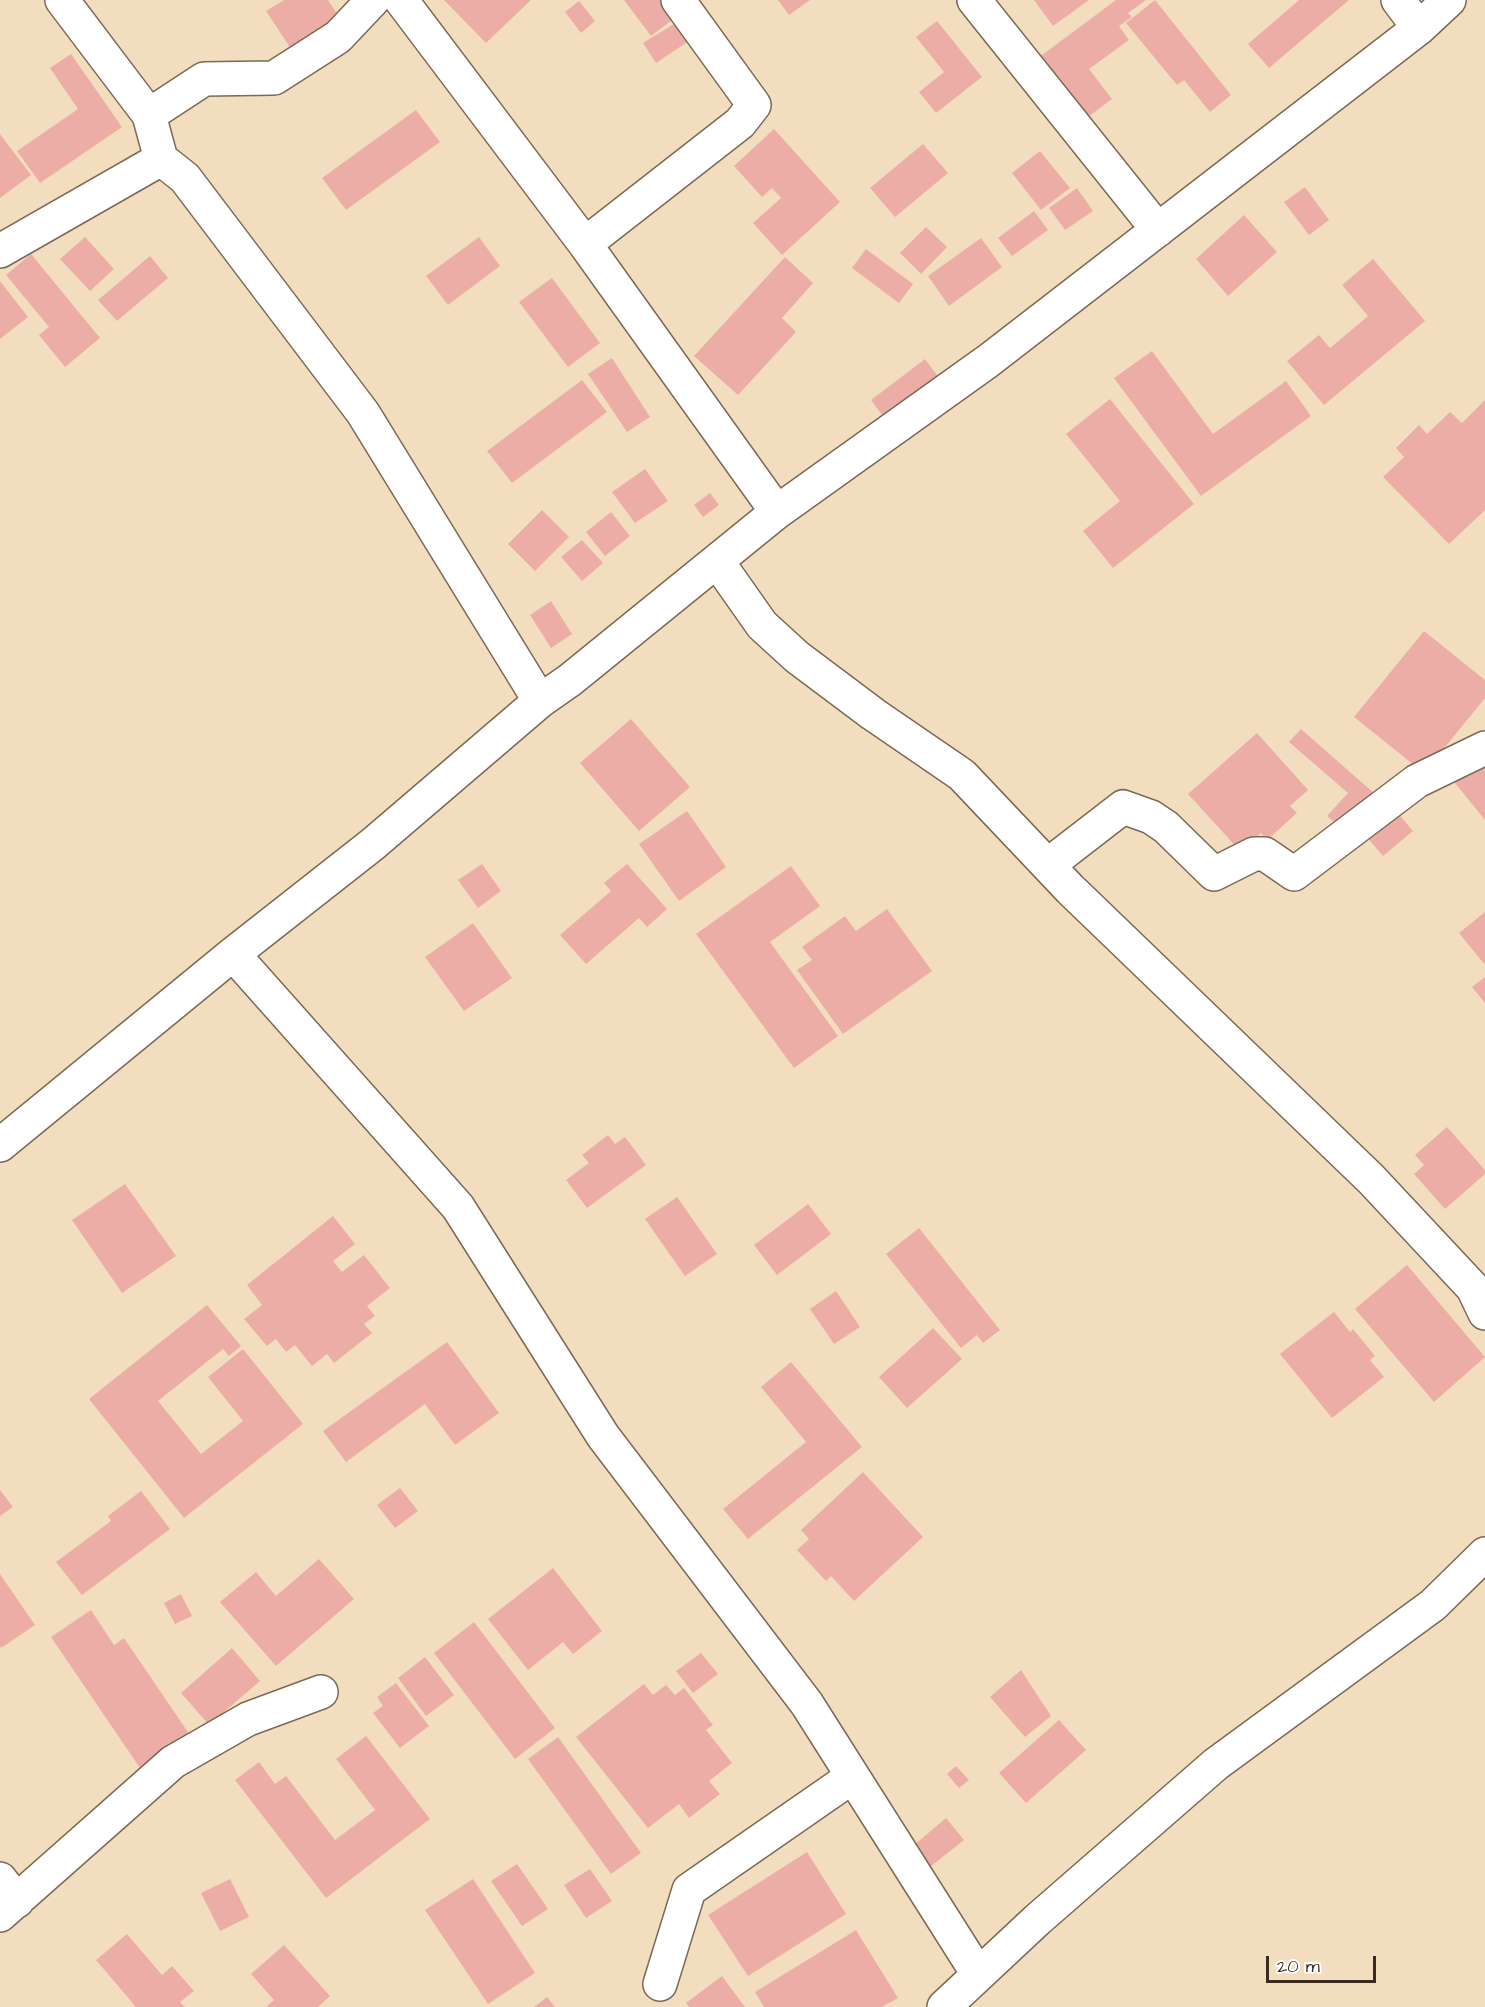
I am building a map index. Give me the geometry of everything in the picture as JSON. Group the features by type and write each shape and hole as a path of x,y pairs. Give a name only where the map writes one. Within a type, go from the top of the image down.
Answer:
{"street":[{"path":"62,0 149,115 161,159 185,178 363,413 540,701"},
{"path":"149,115 204,79 274,78 338,38 373,0"},
{"path":"401,0 585,244 777,512"},
{"path":"585,244 740,123 754,105 678,0"},
{"path":"974,0 1158,230"},
{"path":"1398,0 1419,28"},
{"path":"0,1145 233,954 373,844 540,701 570,680 777,512 988,361 1419,28 1449,0"},
{"path":"0,252 161,159"},
{"path":"717,561 762,625 797,657 854,700 962,775 1048,866 1371,1179 1473,1288 1485,1313"},
{"path":"1048,866 1123,807 1151,817 1166,826 1214,874 1254,854 1265,855 1294,874 1417,781 1485,747"},
{"path":"233,954 458,1207 603,1436 807,1704 852,1777 961,1996 1216,1764 1433,1605 1485,1554"},
{"path":"6,1898 173,1762 248,1719 321,1692"},
{"path":"660,1984 689,1890 852,1777"}],"building":[{"path":"284,0 328,0 342,21 293,52 266,11"},
{"path":"444,0 531,0 486,43"},
{"path":"624,0 670,0 680,14 651,36"},
{"path":"778,0 810,0 789,15"},
{"path":"1034,0 1089,0 1053,26"},
{"path":"1116,0 1146,0 1128,13 1132,17 1119,26 1129,40 1089,69 1112,99 1076,126 1030,64"},
{"path":"1155,0 1231,95 1210,112 1184,80 1177,85 1126,23"},
{"path":"1299,0 1349,0 1269,68 1248,44"},
{"path":"579,1 595,21 581,33 565,12"},
{"path":"682,19 695,37 656,63 643,43"},
{"path":"937,21 982,77 936,113 919,92 944,72 916,37"},
{"path":"71,54 122,127 40,183 17,151 78,109 50,68"},
{"path":"416,110 440,142 346,210 322,178"},
{"path":"774,129 840,202 782,255 753,223 781,198 772,188 762,197 734,166"},
{"path":"0,134 31,175 0,198"},
{"path":"923,144 948,173 895,217 870,188"},
{"path":"1040,151 1070,188 1041,210 1012,173"},
{"path":"1305,187 1329,220 1309,235 1284,202"},
{"path":"1077,188 1093,211 1065,230 1049,208"},
{"path":"1034,211 1048,230 1012,256 998,238"},
{"path":"1244,215 1277,252 1228,296 1196,259"},
{"path":"926,227 947,247 921,274 900,253"},
{"path":"85,237 114,269 90,291 60,259"},
{"path":"479,237 500,266 448,305 426,276"},
{"path":"981,238 1002,267 949,306 928,276"},
{"path":"866,249 913,284 899,303 852,268"},
{"path":"31,254 100,338 65,367 39,335 49,327 6,275"},
{"path":"150,256 168,278 117,321 98,300"},
{"path":"785,257 813,283 782,318 796,332 738,395 694,356"},
{"path":"1373,259 1425,321 1324,405 1287,361 1319,335 1330,348 1368,316 1342,285"},
{"path":"552,278 600,343 568,367 519,302"},
{"path":"0,281 28,317 0,339"},
{"path":"1152,351 1213,434 1286,381 1311,416 1201,496 1114,378"},
{"path":"612,358 650,417 627,432 588,374"},
{"path":"925,359 942,382 888,423 871,400"},
{"path":"582,380 607,412 512,483 487,451"},
{"path":"1110,399 1194,504 1113,568 1083,531 1120,501 1066,434"},
{"path":"1485,400 1485,510 1449,544 1383,477 1404,457 1396,448 1419,425 1427,434 1450,412 1462,423"},
{"path":"645,469 668,501 635,523 612,492"},
{"path":"710,493 719,505 703,517 694,505"},
{"path":"542,510 569,537 535,571 508,544"},
{"path":"611,512 630,536 605,556 586,532"},
{"path":"582,540 603,563 582,581 561,557"},
{"path":"551,601 572,634 551,648 530,615"},
{"path":"1424,631 1485,680 1485,698 1424,773 1354,717"},
{"path":"631,719 690,787 639,831 580,763"},
{"path":"1301,729 1375,794 1343,830 1327,816 1348,793 1289,742"},
{"path":"1257,733 1308,790 1290,806 1297,813 1267,840 1261,833 1240,851 1188,794"},
{"path":"1485,758 1485,820 1455,783"},
{"path":"687,811 726,867 679,901 639,844"},
{"path":"1396,811 1413,831 1383,856 1366,836"},
{"path":"482,864 501,891 478,908 458,880"},
{"path":"627,864 667,909 647,927 639,918 586,964 560,935 611,891 604,883"},
{"path":"791,866 820,906 770,942 838,1036 794,1068 696,934"},
{"path":"887,909 932,971 843,1034 797,970 812,960 802,947 845,916 856,931"},
{"path":"1485,912 1485,965 1459,933"},
{"path":"473,923 512,978 464,1011 425,957"},
{"path":"1485,977 1485,1003 1472,987"},
{"path":"1447,1127 1485,1170 1485,1174 1445,1209 1414,1174 1424,1165 1415,1155"},
{"path":"608,1135 615,1144 625,1137 646,1165 587,1208 566,1180 589,1163 582,1155"},
{"path":"125,1184 176,1256 122,1293 72,1220"},
{"path":"677,1197 717,1254 685,1276 645,1219"},
{"path":"808,1204 831,1234 777,1275 754,1245"},
{"path":"333,1216 355,1244 333,1261 342,1272 364,1255 390,1288 367,1306 375,1316 364,1324 372,1333 334,1363 327,1354 312,1366 295,1345 286,1352 276,1339 267,1346 244,1319 262,1305 247,1285"},
{"path":"919,1228 1000,1330 983,1343 977,1335 961,1348 886,1254"},
{"path":"1407,1265 1485,1357 1434,1402 1355,1309"},
{"path":"836,1291 860,1327 834,1344 810,1309"},
{"path":"207,1305 241,1346 229,1356 223,1349 158,1401 201,1454 243,1421 208,1377 243,1349 303,1424 184,1518 89,1399"},
{"path":"1334,1312 1350,1332 1353,1329 1375,1356 1370,1360 1384,1377 1332,1418 1280,1354"},
{"path":"933,1328 962,1359 907,1408 879,1377"},
{"path":"447,1342 499,1413 455,1445 425,1404 346,1462 323,1431"},
{"path":"791,1362 862,1447 748,1539 723,1509 806,1442 761,1387"},
{"path":"863,1472 923,1537 854,1601 831,1576 826,1581 797,1550 809,1539 801,1530"},
{"path":"400,1488 418,1511 395,1528 377,1505"},
{"path":"0,1490 13,1507 0,1516"},
{"path":"141,1491 170,1529 82,1595 56,1562 111,1521 108,1516"},
{"path":"319,1559 354,1599 276,1666 220,1602 256,1572 276,1596"},
{"path":"553,1568 602,1631 573,1654 563,1642 528,1670 488,1619"},
{"path":"0,1574 35,1625 1,1648 0,1646"},
{"path":"181,1594 192,1616 175,1624 164,1603"},
{"path":"91,1610 114,1645 124,1638 192,1738 142,1771 51,1637"},
{"path":"474,1622 555,1728 515,1759 434,1653"},
{"path":"232,1648 260,1681 209,1725 181,1693"},
{"path":"701,1653 718,1674 693,1693 676,1671"},
{"path":"425,1657 454,1695 426,1716 398,1678"},
{"path":"1021,1670 1051,1716 1025,1737 990,1697"},
{"path":"396,1683 429,1726 400,1748 373,1713 383,1706 377,1697"},
{"path":"644,1684 653,1695 666,1685 675,1695 684,1688 713,1725 706,1730 732,1763 709,1781 720,1794 689,1818 679,1804 648,1828 576,1737"},
{"path":"1059,1720 1086,1750 1026,1803 999,1773"},
{"path":"366,1736 430,1819 326,1898 235,1780 259,1762 275,1784 286,1776 335,1840 375,1810 336,1759"},
{"path":"558,1737 641,1853 611,1874 528,1759"},
{"path":"956,1766 969,1780 959,1788 947,1774"},
{"path":"946,1818 964,1840 930,1867 913,1846"},
{"path":"807,1852 846,1914 748,1976 708,1915"},
{"path":"517,1864 548,1909 522,1926 491,1881"},
{"path":"590,1869 612,1901 586,1918 564,1885"},
{"path":"230,1879 249,1917 220,1931 201,1893"},
{"path":"473,1879 535,1973 488,2004 425,1910"},
{"path":"856,1930 898,1998 882,2007 764,2007 755,1992"},
{"path":"127,1934 162,1975 172,1966 194,1991 180,2002 185,2007 136,2007 96,1960"},
{"path":"284,1945 330,1996 318,2007 266,2007 274,2000 251,1974"},
{"path":"722,1976 745,2007 689,2007 686,2003"},
{"path":"547,1997 555,2007 534,2007"}]}
